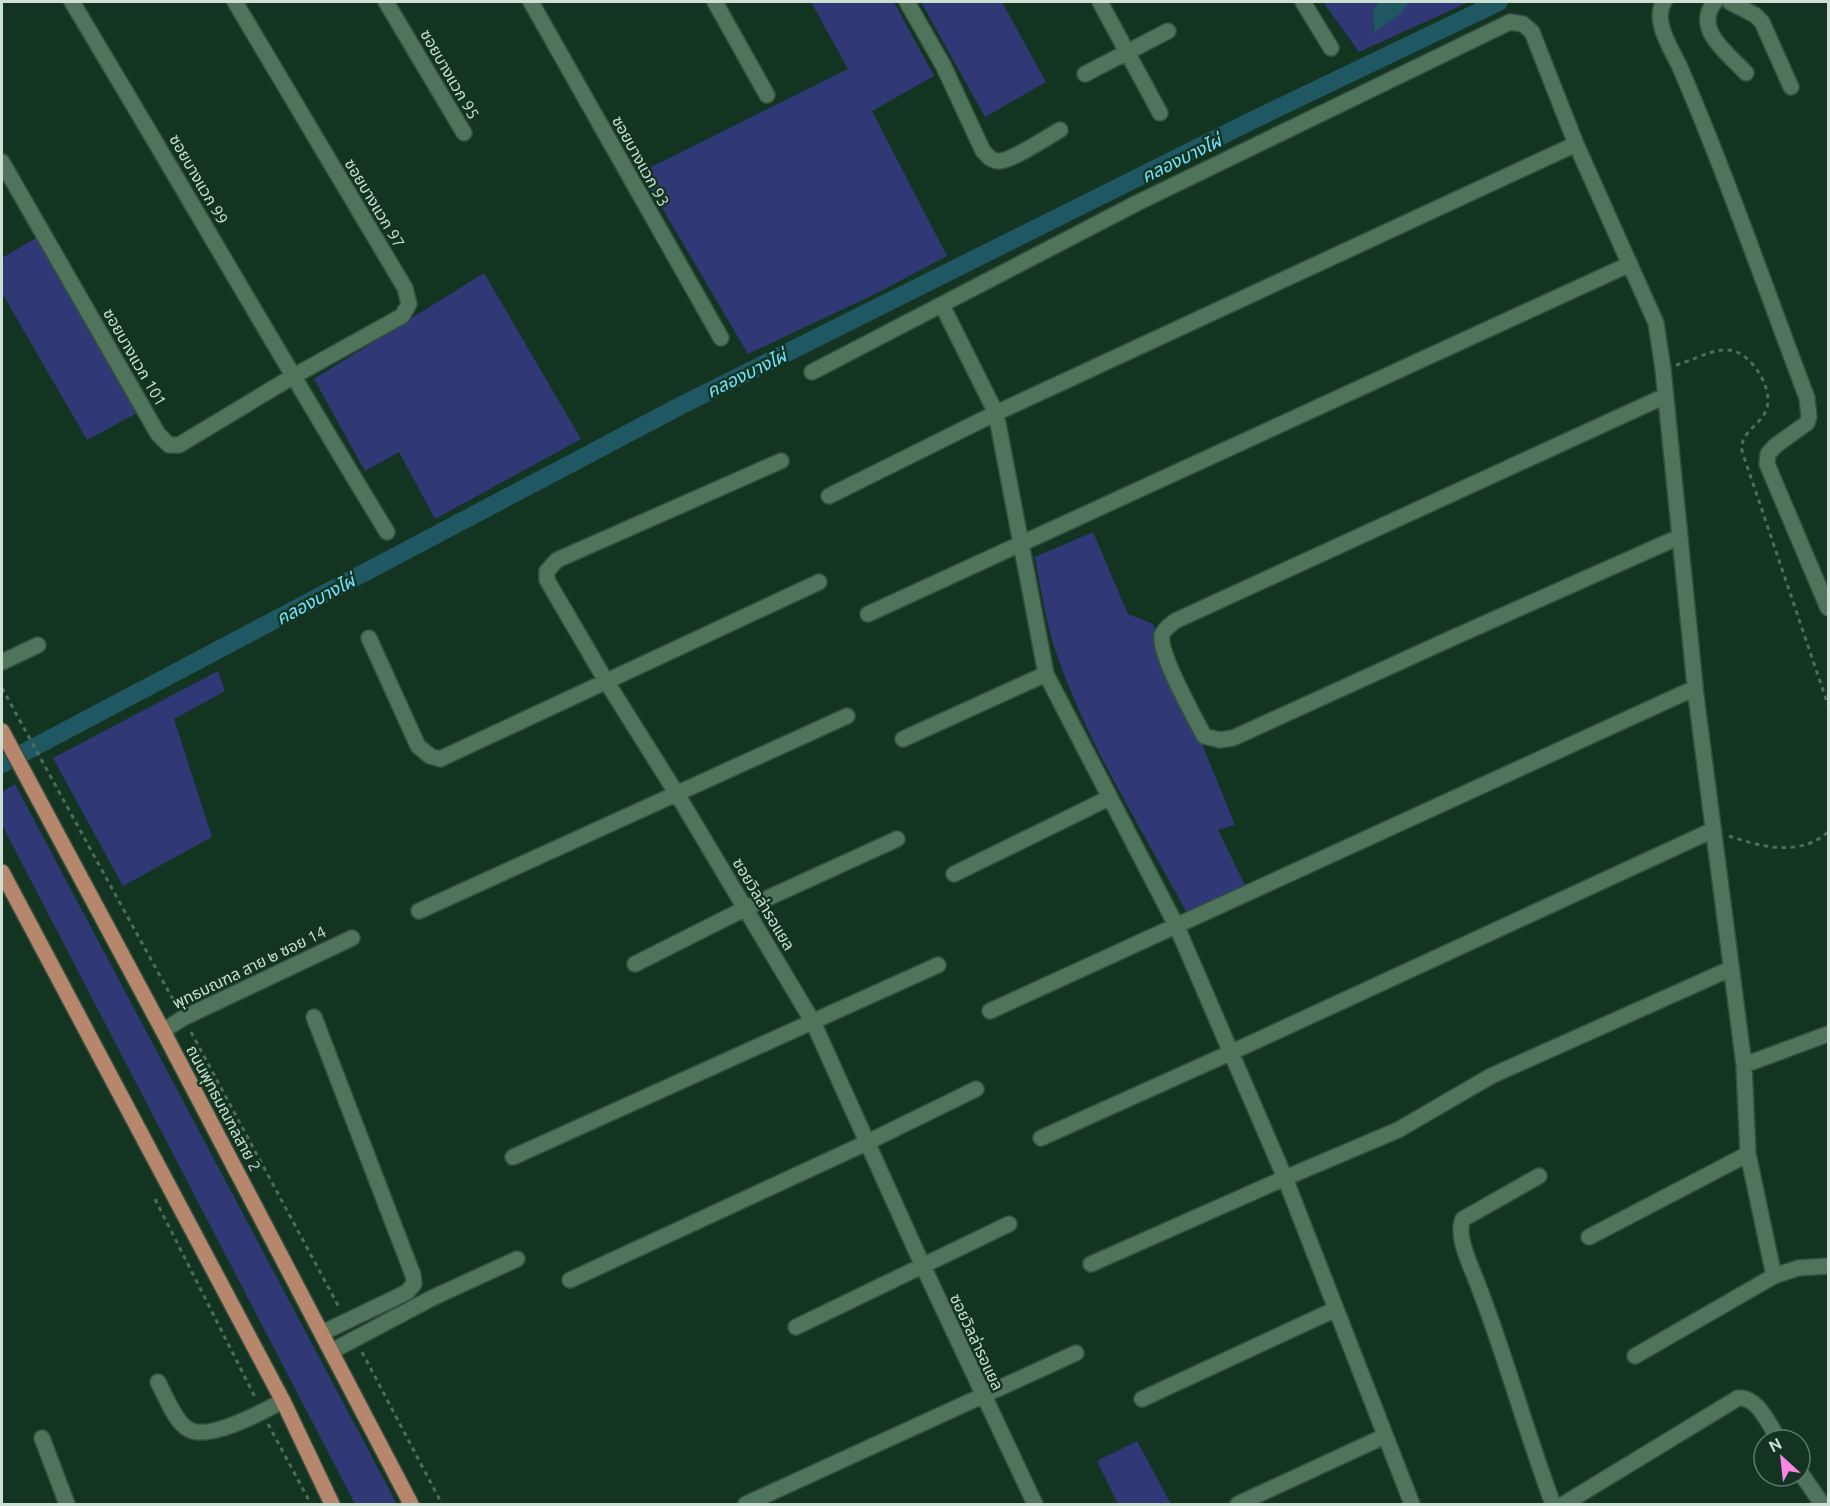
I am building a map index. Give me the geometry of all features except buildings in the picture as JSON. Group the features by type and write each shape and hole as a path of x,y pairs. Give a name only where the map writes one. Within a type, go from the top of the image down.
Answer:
{"main road":[{"name":"ถนนพุทธมณฑลสาย 2","path":"2,731 163,1031 411,1504"},
{"path":"2,872 284,1401 332,1504"}],"street":[{"name":"ซอยบางแวก 99","path":"72,2 292,377 387,532"},
{"name":"ซอยบางแวก 97","path":"235,2 405,288 410,304 402,316 292,377"},
{"name":"ซอยบางแวก 95","path":"386,2 464,133"},
{"name":"ซอยบางแวก 93","path":"531,2 721,338"},
{"path":"715,2 767,95"},
{"path":"907,2 943,65 983,151 991,160 1000,161 1011,158 1060,130"},
{"path":"1100,2 1160,113"},
{"path":"1303,2 1330,48"},
{"path":"1664,2 1660,14 1663,30 1697,109 1807,398 1809,417 1807,423 1775,446 1768,454 1767,464 1828,608"},
{"path":"1715,2 1707,14 1707,24 1711,35 1746,73"},
{"path":"1730,2 1755,15 1762,22 1791,87"},
{"path":"812,372 1137,203 1510,22 1523,24 1532,32 1576,144 1656,323 1695,688 1744,1065 1748,1154 1774,1276"},
{"path":"1085,74 1168,31"},
{"path":"829,496 996,413 1576,144"},
{"name":"ซอยบางแวก 101","path":"2,162 158,434 169,446 179,445 292,377"},
{"path":"868,614 1629,264"},
{"path":"942,305 996,413 1046,674 1177,927 1285,1178 1412,1504"},
{"path":"1665,396 1175,621 1162,636 1164,654 1204,736 1220,740 1233,738 1679,537"},
{"name":"ซอยวิลล่ารอแยล","path":"781,461 557,560 547,571 547,580 813,1022 982,1396 1035,1504"},
{"path":"369,638 418,746 430,756 440,759 819,582"},
{"path":"2,662 38,645"},
{"path":"903,739 1046,674"},
{"path":"990,1011 1695,688"},
{"path":"419,912 847,716"},
{"path":"954,874 1109,798"},
{"path":"1041,1138 1713,830"},
{"path":"634,964 746,908 897,839"},
{"name":"พุทธมณฑล สาย ๒ ซอย 14","path":"163,1031 183,1018 352,938"},
{"path":"513,1157 938,965"},
{"path":"1091,1263 1398,1130 1491,1076 1730,969"},
{"path":"314,1017 413,1275 414,1284 407,1292 322,1333"},
{"path":"1744,1065 1828,1034"},
{"path":"570,1280 866,1143 976,1089"},
{"path":"1589,1237 1748,1154"},
{"path":"1539,1176 1463,1219 1460,1226 1464,1248 1502,1347 1539,1467 1553,1504"},
{"path":"796,1327 922,1264 1009,1224"},
{"path":"332,1351 432,1298 517,1259"},
{"path":"1635,1356 1774,1276 1798,1268 1828,1266"},
{"path":"1142,1399 1336,1309"},
{"path":"746,1504 1076,1353"},
{"path":"158,1382 171,1407 189,1431 201,1432 230,1426 284,1401"},
{"path":"1564,1504 1738,1398 1745,1397 1755,1403 1771,1428"},
{"path":"1238,1504 1385,1436"},
{"path":"42,1438 67,1504"},
{"path":"1809,1488 1817,1503"}],"path":[{"path":"2,688 346,1322"},
{"path":"1713,830 1753,844 1776,848 1802,846 1820,839 1828,832"},
{"path":"154,1195 262,1412 311,1504"},
{"path":"355,1339 442,1504"}],"shaded area":[{"path":"811,2 894,2 934,76 872,111 947,256 875,294 748,354 641,172 848,69"},
{"path":"921,2 1002,2 1046,82 985,117"},
{"path":"1323,2 1379,2 1373,10 1374,32 1400,14 1410,2 1469,2 1359,52"},
{"path":"1379,2 1410,2 1400,14 1374,33 1373,10"},
{"path":"36,238 137,413 87,440 2,293 2,258"},
{"path":"484,273 581,439 435,519 399,452 365,471 314,379"},
{"path":"1093,532 1128,614 1153,624 1235,825 1218,830 1245,885 1187,913 1084,721 1057,655 1044,607 1035,557"},
{"path":"218,671 225,691 174,719 212,837 123,886 53,758"},
{"path":"15,784 397,1504 355,1504 2,825 2,792"},
{"path":"1137,1441 1171,1504 1118,1504 1097,1461"}],"waterway":[{"name":"คลองบางไผ่","path":"2,764 680,406 1251,121 1499,2"}]}
